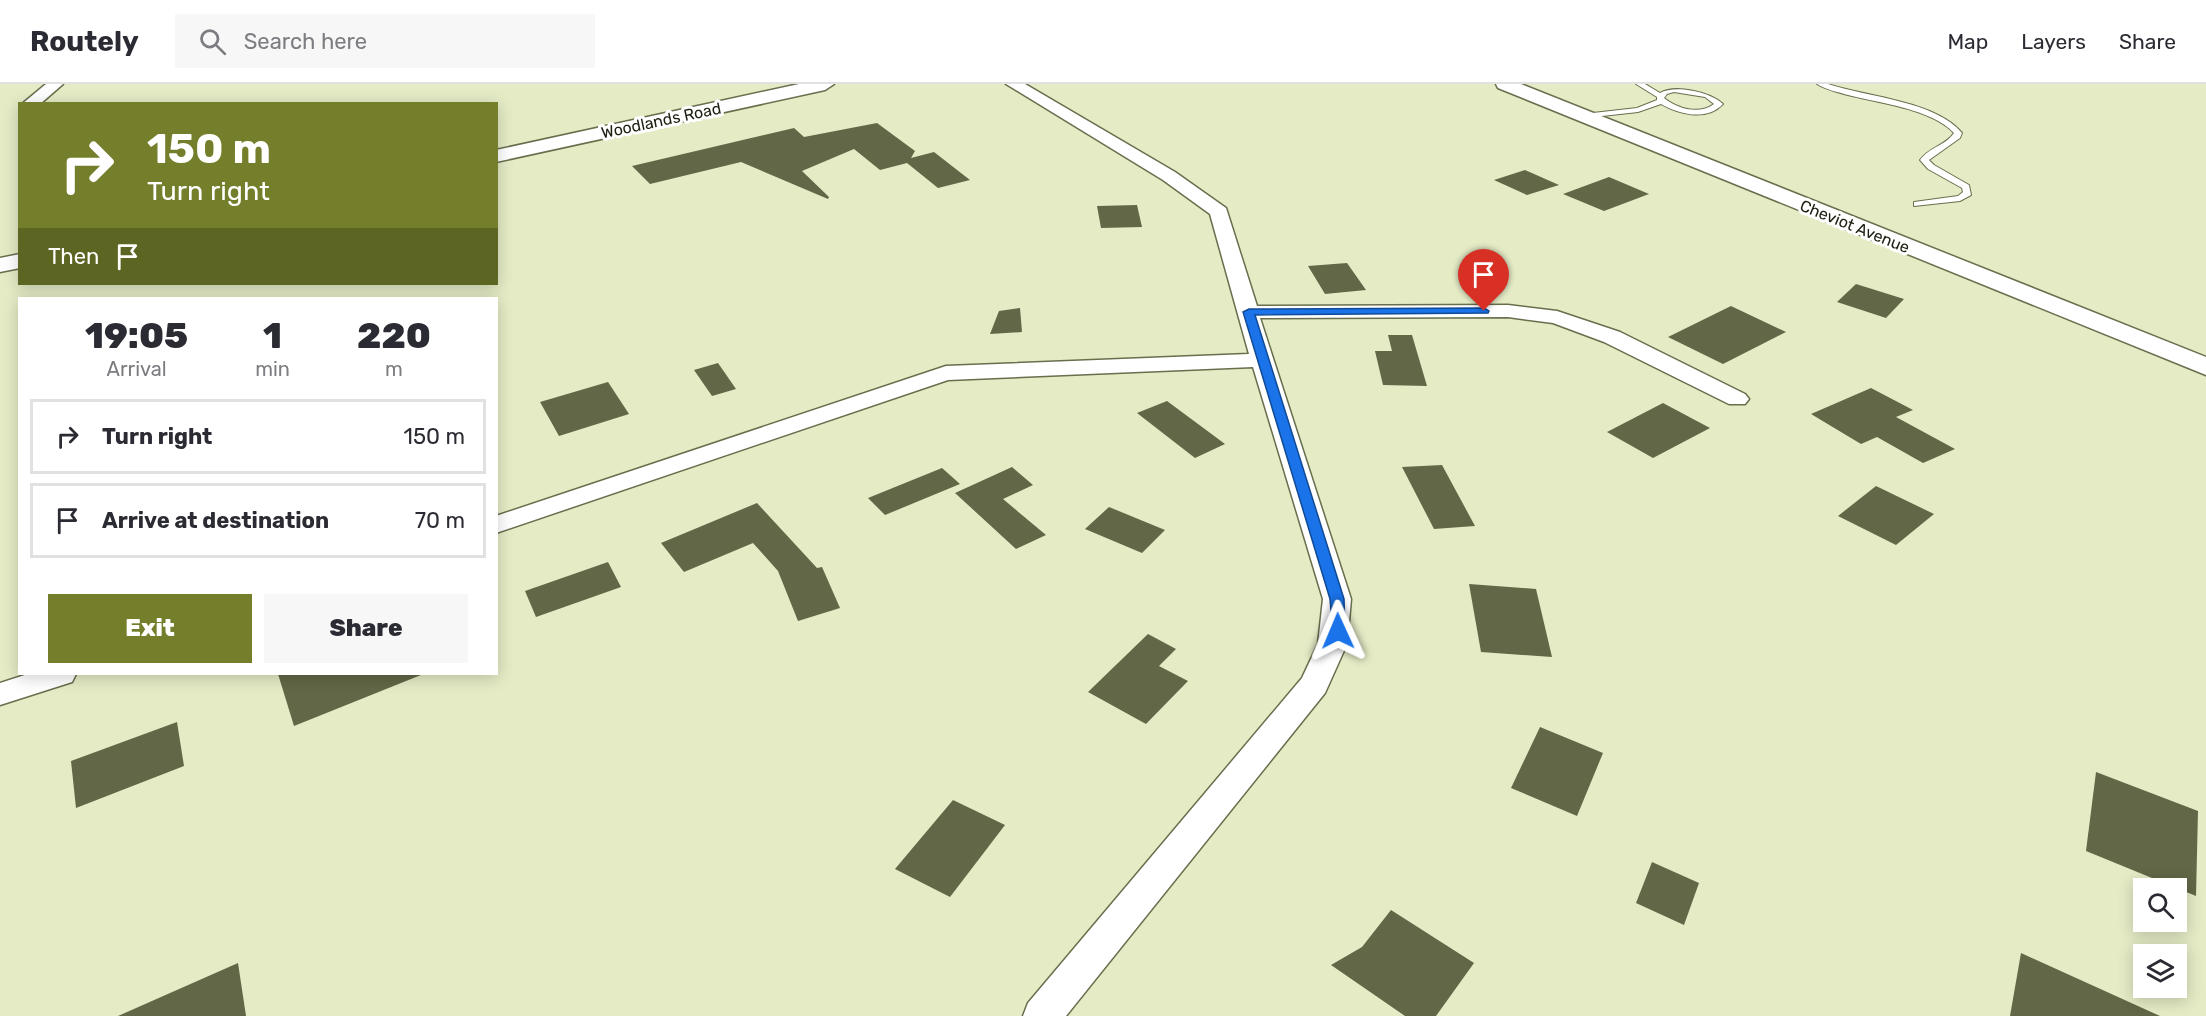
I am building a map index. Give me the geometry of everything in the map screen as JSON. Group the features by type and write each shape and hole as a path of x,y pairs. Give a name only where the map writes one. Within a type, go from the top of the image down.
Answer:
{"street":[{"path":"32,102 55,84"},
{"name":"Woodlands Road","path":"498,156 825,84"},
{"path":"1014,84 1213,205 1223,220 1262,360 1337,599 1338,631 1330,655 1314,685 1042,1016"},
{"name":"Cheviot Avenue","path":"1505,84 2206,368"},
{"path":"0,265 18,261"},
{"path":"1249,312 1508,311 1557,316 1612,337 1737,399"},
{"path":"498,524 946,373 1262,360"},
{"path":"0,694 58,675"}],"lane":[{"path":"1584,116 1638,110 1661,99 1668,91 1694,91 1713,97 1719,104 1711,110 1677,108 1661,99 1640,84"},
{"path":"1821,84 1925,113 1947,121 1957,129 1959,133 1955,139 1931,151 1924,160 1966,187 1968,194 1960,198 1917,204"}],"building":[{"path":"877,123 915,151 911,158 934,152 970,180 938,188 907,163 880,170 854,149 802,171 829,197 828,199 741,162 650,184 632,166 794,128 804,137"},
{"path":"1525,170 1559,185 1527,195 1494,180"},
{"path":"1609,177 1649,194 1604,211 1563,194"},
{"path":"1137,205 1142,227 1101,228 1097,206"},
{"path":"1347,263 1366,290 1325,294 1308,266"},
{"path":"1856,284 1904,299 1886,318 1837,302"},
{"path":"1731,306 1786,332 1723,364 1668,337"},
{"path":"1020,308 1022,332 990,334 999,311"},
{"path":"1388,335 1412,335 1427,386 1383,385 1375,351 1392,351"},
{"path":"718,363 736,389 712,396 694,370"},
{"path":"608,382 629,414 559,436 540,402"},
{"path":"1871,388 1913,410 1896,417 1955,449 1923,463 1877,437 1861,444 1811,414"},
{"path":"1167,401 1225,444 1195,458 1137,413"},
{"path":"1663,403 1710,428 1653,458 1607,432"},
{"path":"1442,465 1475,526 1434,529 1402,467"},
{"path":"1012,467 1033,485 1003,499 1046,535 1016,549 955,493"},
{"path":"942,468 960,484 885,515 868,498"},
{"path":"1876,486 1934,514 1896,545 1838,516"},
{"path":"757,503 817,568 822,567 840,608 798,621 778,571 753,543 684,572 661,543"},
{"path":"1109,507 1165,530 1142,553 1085,529"},
{"path":"608,562 621,587 536,617 525,591"},
{"path":"1469,584 1536,589 1552,657 1481,652"},
{"path":"1148,634 1176,649 1159,666 1188,681 1146,724 1088,692"},
{"path":"278,675 421,675 294,726"},
{"path":"177,722 184,766 76,808 71,761"},
{"path":"1540,727 1603,753 1577,816 1511,788"},
{"path":"2096,772 2198,811 2196,896 2187,892 2187,878 2152,878 2086,851"},
{"path":"953,800 1005,825 950,897 895,869"},
{"path":"1652,862 1699,883 1684,925 1636,903"},
{"path":"1391,910 1474,963 1436,1016 1405,1016 1331,965 1362,947"},
{"path":"2021,953 2160,1016 2010,1016"},
{"path":"238,963 246,1016 118,1016"}],"route":[{"path":"1338,631 1337,599 1249,312 1484,311"}]}
